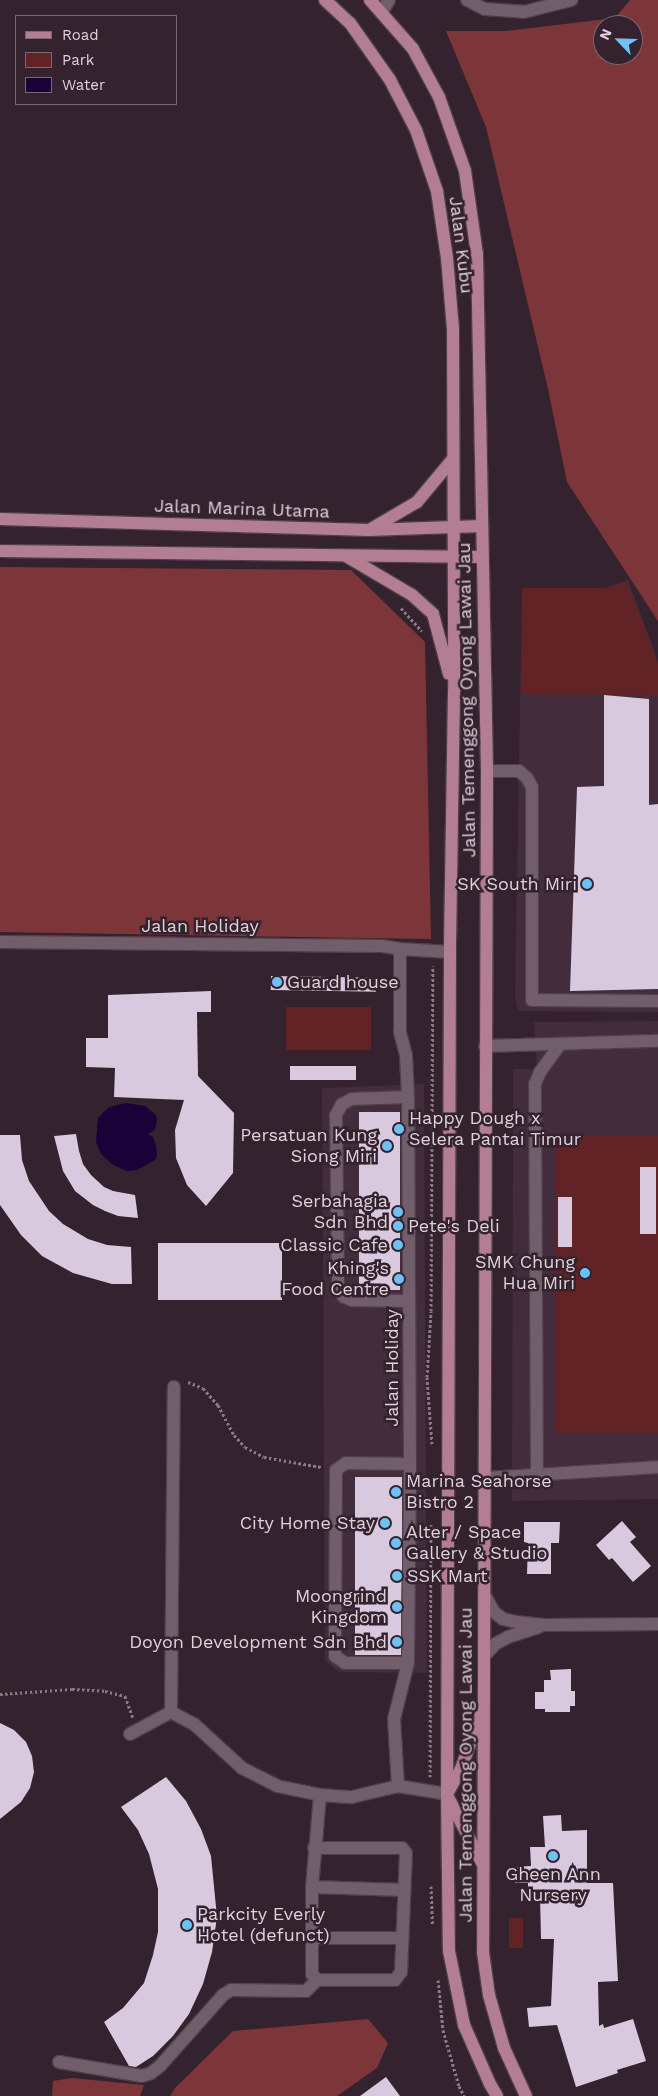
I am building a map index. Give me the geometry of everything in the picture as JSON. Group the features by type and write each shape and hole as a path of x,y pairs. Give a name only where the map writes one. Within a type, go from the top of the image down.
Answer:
{"main road":[{"name":"Jalan Kubu","path":"326,0 350,23 390,80 416,130 437,191 447,258 453,329 452,527"},
{"name":"Jalan Kubu","path":"370,0 413,49 439,97 465,171 477,254 482,526"},
{"path":"369,530 417,502 452,460"},
{"name":"Jalan Marina Utama","path":"0,519 369,530 482,526"},
{"name":"Jalan Temenggong Oyong Lawai Jau","path":"482,526 487,771 483,1952 489,1995 504,2048 526,2096"},
{"name":"Jalan Temenggong Oyong Lawai Jau","path":"452,527 454,691 450,952 447,1794 449,1951 464,2025 497,2096"},
{"path":"0,551 482,557"},
{"path":"344,554 412,595 433,614 454,691"},
{"path":"483,1864 447,1794 461,1769 484,1707"}],"street":[{"path":"381,13 389,0"},
{"path":"467,0 485,9 524,12 571,0"},
{"path":"487,771 519,771 532,786 532,1000 658,1001"},
{"name":"Jalan Holiday","path":"0,942 382,946 400,950 450,952"},
{"name":"Jalan Holiday","path":"398,1786 394,1719 408,1663 410,1464 408,1097 406,1055 400,1032 400,950"},
{"path":"485,1046 658,1041"},
{"path":"537,1474 535,1084 540,1072 560,1044"},
{"path":"408,1097 352,1099 342,1104 336,1115 338,1290 344,1298 352,1300 409,1301"},
{"path":"171,1712 174,1387"},
{"path":"408,1663 345,1662 335,1656 336,1470 346,1463 410,1464"},
{"path":"485,1478 658,1467"},
{"path":"484,1594 494,1612 503,1619 516,1622 546,1625 658,1624"},
{"path":"484,1656 495,1644 508,1637 546,1625"},
{"path":"171,1712 194,1724 242,1768 277,1786 320,1795 352,1797 398,1786 447,1794"},
{"path":"134,1732 171,1712"},
{"path":"318,1980 312,1974 312,1887 320,1795"},
{"path":"59,2062 142,2076 151,2073 160,2066 223,1995 231,1990 306,1991 318,1980 395,1980 401,1972 406,1853 402,1848 314,1848"},
{"path":"312,1887 404,1890"},
{"path":"312,1938 402,1938"}],"path":[{"path":"398,604 428,638"},
{"path":"432,1448 427,1377 431,1311 434,952"},
{"path":"174,1387 187,1381 203,1388 218,1405 234,1435 245,1447 258,1454 264,1457 336,1470"},
{"path":"430,1792 431,1517"},
{"path":"0,1694 72,1689 105,1691 125,1696 134,1732"}],"shaded area":[{"path":"630,0 658,0 658,621 567,482 548,389 486,127 446,31 506,31 593,21 593,65 643,65 643,15 618,15"},
{"path":"0,567 351,570 425,642 431,939 0,932"},
{"name":"SK South Miri","path":"628,580 658,661 658,1012 518,1011 515,997 522,588 605,588"},
{"name":"SMK Chung Hua Miri","path":"658,1021 658,1499 512,1501 513,1069 537,1069 534,1022"},
{"path":"424,1084 427,1673 338,1672 325,1660 322,1088"},
{"path":"368,2019 388,2043 377,2068 337,2096 170,2096 175,2088 233,2031"},
{"path":"72,2078 144,2085 140,2096 52,2096 53,2081"}],"green space":[{"path":"627,582 658,663 658,695 521,694 522,588 605,588"},
{"path":"286,1007 371,1007 371,1050 286,1050"},
{"path":"556,1135 658,1135 658,1433 556,1433"},
{"path":"509,1918 523,1918 523,1948 509,1948"}],"water":[{"path":"126,1103 145,1106 156,1115 157,1120 155,1130 148,1134 153,1137 156,1145 157,1155 155,1160 137,1170 127,1171 113,1165 101,1154 96,1142 98,1118 109,1107"}],"building":[{"path":"604,695 649,699 649,805 658,804 658,989 570,991 577,787 604,786"},
{"path":"271,976 376,978 376,992 271,990"},
{"path":"211,991 211,1012 197,1012 198,1076 234,1113 233,1173 206,1206 187,1185 176,1158 175,1130 184,1100 114,1097 115,1068 86,1067 86,1038 108,1038 108,995"},
{"path":"290,1066 356,1066 356,1080 290,1080"},
{"path":"359,1112 400,1112 400,1290 359,1290"},
{"path":"76,1134 83,1164 91,1175 104,1187 113,1191 135,1195 138,1218 118,1216 105,1211 93,1205 75,1191 63,1171 54,1136"},
{"path":"0,1135 20,1135 22,1160 29,1181 49,1211 63,1224 88,1239 107,1245 131,1247 132,1284 112,1284 73,1273 42,1256 21,1235 0,1205"},
{"path":"640,1167 656,1167 656,1234 640,1234"},
{"path":"558,1197 572,1197 572,1247 558,1247"},
{"path":"158,1243 282,1243 282,1300 158,1300"},
{"path":"355,1477 402,1477 402,1655 355,1655"},
{"path":"622,1521 636,1537 630,1542 651,1566 633,1582 612,1558 609,1560 596,1545"},
{"path":"524,1522 560,1522 559,1543 551,1543 551,1574 527,1574 528,1543 524,1542"},
{"path":"571,1669 571,1691 575,1691 575,1706 570,1706 570,1712 545,1712 545,1709 535,1709 535,1692 544,1692 544,1680 551,1680 550,1670"},
{"path":"0,1723 14,1730 26,1742 32,1756 34,1772 30,1788 21,1802 0,1819"},
{"name":"Parkcity Everly Hotel (defunct)","path":"166,1777 186,1801 201,1829 211,1856 217,1917 212,1952 203,1984 189,2014 173,2036 153,2056 136,2067 129,2066 104,2022 123,2008 144,1983 158,1932 158,1889 149,1854 138,1830 121,1807"},
{"path":"561,1815 562,1831 587,1830 587,1883 613,1883 618,1981 598,1982 599,2026 603,2024 604,2028 633,2019 646,2061 617,2070 618,2073 576,2087 557,2025 529,2027 527,2008 551,2006 554,1939 541,1939 540,1897 528,1897 528,1883 515,1883 514,1867 531,1866 530,1847 545,1847 543,1816"},
{"path":"386,2077 400,2096 360,2096"}],"place":[{"name":"SK South Miri","path":"587,884"},
{"name":"Guard house","path":"277,982"},
{"name":"Happy Dough x Selera Pantai Timur","path":"399,1129"},
{"name":"Persatuan Kung Siong Miri","path":"387,1146"},
{"name":"Serbahagia Sdn Bhd","path":"398,1212"},
{"name":"Pete's Deli","path":"398,1226"},
{"name":"Classic Cafe","path":"398,1245"},
{"name":"SMK Chung Hua Miri","path":"585,1273"},
{"name":"Khing's Food Centre","path":"399,1279"},
{"name":"Marina Seahorse Bistro 2","path":"396,1492"},
{"name":"City Home Stay","path":"385,1523"},
{"name":"Alter / Space Gallery & Studio","path":"396,1543"},
{"name":"SSK Mart","path":"397,1576"},
{"name":"Moongrind Kingdom","path":"397,1607"},
{"name":"Doyon Development Sdn Bhd","path":"397,1642"},
{"name":"Gheen Ann Nursery","path":"553,1856"},
{"name":"Parkcity Everly Hotel (defunct)","path":"187,1925"}]}
